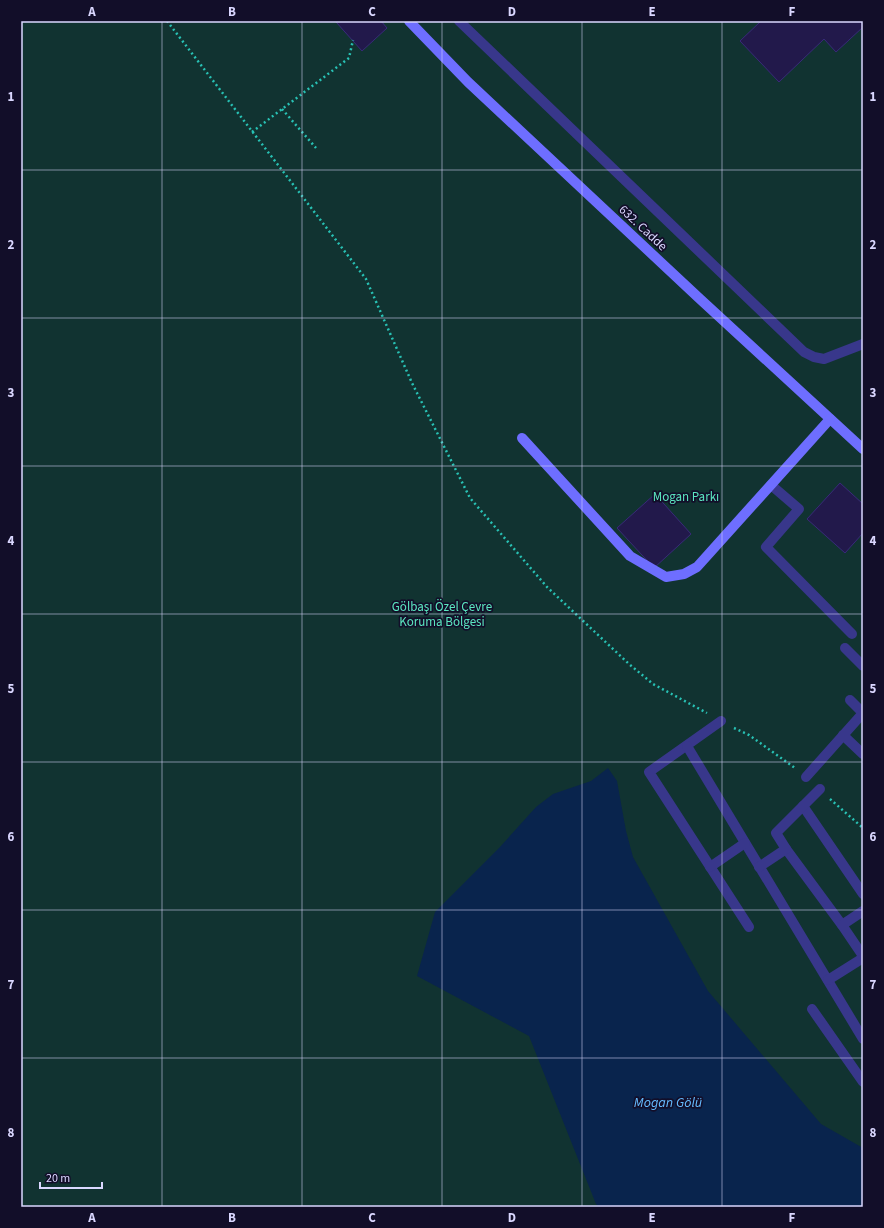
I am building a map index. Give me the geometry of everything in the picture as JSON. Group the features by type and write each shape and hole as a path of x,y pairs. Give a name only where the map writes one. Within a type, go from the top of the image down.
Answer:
{"street":[{"name":"632. Cadde","path":"409,21 468,82 863,449"},
{"path":"460,21 804,352 814,357 824,359 863,344"},
{"path":"522,438 630,556 666,577 684,574 697,567 830,419"},
{"path":"771,485 799,509 766,548 852,634"},
{"path":"845,648 863,666"},
{"path":"806,777 863,713 850,700"},
{"path":"721,721 649,772 749,927"},
{"path":"843,735 863,754"},
{"path":"687,746 863,1039"},
{"path":"820,789 776,833 863,957 828,980"},
{"path":"803,806 863,894"},
{"path":"710,867 746,843"},
{"path":"760,867 786,849"},
{"path":"842,925 863,911"},
{"path":"812,1009 863,1081"}],"path":[{"path":"167,21 366,279 412,383 470,498 547,587 628,664 653,684 749,735 806,777"},
{"path":"252,132 349,58 352,40"},
{"path":"282,109 316,148"},
{"path":"820,789 863,828"}],"green space":[{"name":"Gölbaşı Özel Çevre Koruma Bölgesi","path":"21,21 863,21 863,1207 21,1207"}],"water":[{"name":"Mogan Gölü","path":"608,768 617,781 626,831 633,857 708,991 821,1124 863,1148 863,1207 599,1207 596,1204 529,1036 417,976 435,912 500,847 536,807 553,794 591,781"}],"building":[{"path":"336,21 381,21 387,28 362,51"},
{"path":"761,21 863,21 863,27 836,52 824,39 779,82 740,41"},
{"path":"840,483 863,504 863,533 845,553 807,519"},
{"path":"655,494 691,534 654,568 617,528"}],"park label":[{"name":"Mogan Parkı","path":"686,497"}]}
